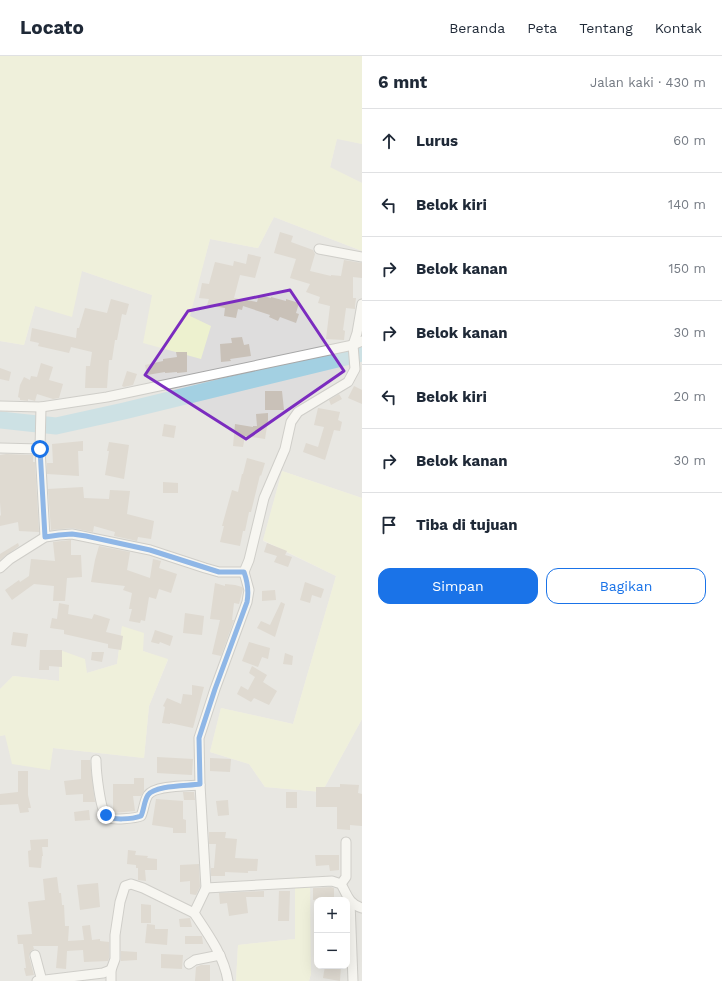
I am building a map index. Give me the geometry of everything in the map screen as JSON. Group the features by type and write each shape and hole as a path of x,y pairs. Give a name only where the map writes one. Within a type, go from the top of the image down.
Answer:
{"street":[{"path":"319,249 362,256"},
{"path":"194,913 206,888 199,738 215,689 247,602 249,590 244,572 264,498 285,449 292,422 298,412 348,382 357,368 353,348 362,304"},
{"path":"0,406 41,410 353,348 362,341"},
{"path":"41,410 40,449 45,537"},
{"path":"0,448 40,449"},
{"path":"0,568 10,559 45,537 72,534 150,550 219,572 244,572"},
{"path":"96,760 97,782 103,808 106,815 110,818 136,818 141,816 147,797 151,792 158,789 200,784"},
{"path":"341,884 346,877 346,842"},
{"path":"206,888 332,881 341,884 348,897"},
{"path":"111,981 111,970 115,959 115,935 120,902 125,886 131,884 143,888 194,913 220,955 226,970 228,981"},
{"path":"350,902 362,908"},
{"path":"350,902 353,981"},
{"path":"35,955 42,981"},
{"path":"189,964 195,960 220,955"},
{"path":"37,981 103,973 111,970"}],"highlighted area":[{"path":"290,290 344,371 246,439 145,375 188,311"}],"shaded area":[{"path":"337,138 362,144 362,183 330,168"},
{"path":"274,217 362,251 362,498 282,471 263,541 336,576 293,724 221,708 210,752 249,764 265,787 322,792 362,719 362,981 309,981 311,974 295,877 295,939 238,945 236,981 0,981 0,736 5,735 49,770 53,748 144,758 149,706 168,660 143,651 122,627 117,664 87,673 60,650 59,681 13,676 0,689 0,341 24,345 35,306 82,271 152,295 189,316 210,239 258,248"}],"green space":[{"path":"0,56 362,56 362,144 337,139 330,167 362,183 362,251 274,217 258,248 210,239 190,316 211,326 201,359 143,343 152,295 82,271 72,317 35,306 24,345 0,341"},
{"path":"282,471 362,498 362,719 322,792 265,787 249,764 210,752 221,708 293,724 336,576 263,540"},
{"path":"122,626 144,633 143,651 168,659 149,706 144,758 53,748 50,770 12,764 5,735 0,736 0,689 13,676 59,681 60,650 85,659 87,673 117,664"},
{"path":"295,877 310,879 311,974 309,981 236,981 238,945 295,939"}],"building":[{"path":"280,232 293,236 291,242 313,250 315,254 310,271 331,276 341,276 344,260 362,263 362,278 353,277 353,298 356,298 355,309 346,308 343,330 345,331 344,340 326,339 330,306 318,303 320,297 306,292 310,284 290,278 296,259 274,253"},
{"path":"248,254 261,257 255,278 240,275 234,298 257,302 259,295 286,301 286,299 299,303 296,313 299,314 296,323 280,317 278,321 269,317 270,315 243,306 242,310 238,309 236,318 224,316 225,308 207,305 209,299 199,298 202,283 209,284 215,262 233,266 234,261 246,264"},
{"path":"111,299 129,304 126,315 122,314 117,340 115,340 112,360 109,360 107,388 85,388 86,366 90,366 92,352 71,347 69,353 38,346 39,343 30,341 32,328 76,338 77,328 79,328 85,308 107,313"},
{"path":"242,337 244,345 249,344 251,356 221,362 220,344 232,343 231,338"},
{"path":"176,352 187,352 187,372 165,372 147,375 145,365 163,361 163,359 177,357"},
{"path":"41,363 53,367 49,380 63,384 59,398 53,399 37,394 35,401 28,399 28,401 20,400 18,397 20,385 24,377 30,380 31,376 37,377"},
{"path":"0,368 11,372 9,381 0,379"},
{"path":"127,371 137,374 133,385 124,387 122,386"},
{"path":"354,386 362,390 362,404 348,398"},
{"path":"265,391 282,391 284,410 265,410"},
{"path":"339,394 342,399 331,405 329,400"},
{"path":"318,408 340,412 338,420 342,422 340,431 334,430 325,460 303,452 306,443 318,447 324,427 314,425"},
{"path":"268,413 265,439 245,436 243,447 233,446 235,424 253,427 257,426 256,414"},
{"path":"164,424 176,426 174,438 162,436"},
{"path":"83,441 83,451 78,451 79,476 47,474 47,463 53,463 52,444"},
{"path":"109,442 129,445 124,479 105,475"},
{"path":"0,455 33,455 33,462 35,462 39,532 19,531 18,522 0,526"},
{"path":"247,458 265,463 261,476 260,475 251,512 249,512 245,531 243,531 240,546 220,542 224,526 222,526 232,490 238,492"},
{"path":"163,482 178,483 178,493 163,493"},
{"path":"83,487 84,498 109,499 110,490 130,491 127,514 154,521 151,539 138,537 137,541 114,536 115,532 94,526 93,532 72,528 51,530 48,489"},
{"path":"71,540 71,555 81,555 82,577 67,578 65,601 53,601 54,586 34,584 12,600 5,590 19,580 20,582 29,576 31,559 55,561 53,542"},
{"path":"18,543 19,546 0,560 0,554"},
{"path":"267,543 287,551 285,555 292,557 288,567 274,562 277,556 264,552"},
{"path":"99,546 130,552 127,570 150,578 153,559 161,561 159,568 177,574 171,593 159,589 156,599 149,597 145,621 141,620 140,623 129,621 132,609 129,609 132,593 123,590 125,586 91,582"},
{"path":"305,582 324,589 321,598 312,595 310,603 300,600"},
{"path":"215,583 225,586 225,584 235,585 242,587 243,589 239,604 234,603 232,620 234,620 221,656 212,654 220,620 210,619"},
{"path":"275,590 276,600 262,601 262,591"},
{"path":"281,602 285,604 275,637 257,628 261,621 270,625"},
{"path":"59,603 69,605 68,614 92,619 94,614 110,619 106,632 123,636 121,650 108,648 108,644 64,634 64,630 50,628 52,618 57,619"},
{"path":"185,613 204,616 202,635 183,633"},
{"path":"155,630 173,636 170,646 160,642 159,644 151,642"},
{"path":"13,632 28,634 26,647 11,645"},
{"path":"249,642 270,648 268,659 262,657 258,667 242,661"},
{"path":"40,650 62,650 62,667 49,666 49,670 39,670"},
{"path":"92,652 104,652 102,662 91,660"},
{"path":"285,653 293,656 292,665 283,664"},
{"path":"252,666 267,675 263,682 277,691 269,705 254,698 251,702 237,694 241,686 248,690 255,677 249,673"},
{"path":"192,685 204,687 193,728 170,723 162,723 165,707 163,706 167,698 181,704 183,694 192,695"},
{"path":"157,757 193,759 192,775 157,773"},
{"path":"210,758 231,759 230,772 210,771"},
{"path":"81,760 90,760 95,802 83,802 83,794 66,795 64,781 81,779"},
{"path":"18,771 28,771 28,795 31,808 28,808 29,812 20,813 18,804 0,805 0,794 18,792"},
{"path":"134,778 144,778 144,791 141,796 133,796 135,811 113,813 113,784 134,784"},
{"path":"340,784 359,785 358,793 362,794 362,826 350,825 350,830 337,829 337,807 316,807 316,787 340,787"},
{"path":"183,792 194,792 195,800 184,800"},
{"path":"286,792 297,792 297,808 286,808"},
{"path":"156,799 183,801 183,819 186,820 186,833 173,833 173,828 152,825"},
{"path":"228,800 229,815 218,816 216,801"},
{"path":"89,810 90,820 75,821 74,812"},
{"path":"209,832 226,832 225,838 237,839 235,858 258,859 257,871 248,871 248,873 225,872 225,876 211,876 211,868 214,868 216,844 209,844"},
{"path":"48,839 48,847 42,847 43,856 41,868 29,867 28,851 31,850 30,840"},
{"path":"128,850 136,851 135,855 148,856 147,858 157,859 157,870 145,870 146,881 138,880 138,868 136,868 136,865 127,864"},
{"path":"315,855 339,855 339,870 330,871 329,865 316,866"},
{"path":"199,864 200,887 196,895 190,894 190,881 180,882 180,865"},
{"path":"57,877 62,905 64,905 65,926 69,926 68,941 84,940 82,926 90,925 92,940 100,939 100,941 109,942 109,958 108,961 84,962 83,950 67,951 66,969 56,968 58,946 33,946 34,949 31,951 29,956 34,975 26,976 24,968 26,968 23,944 18,944 17,935 32,934 28,902 45,900 43,879"},
{"path":"98,883 100,907 80,910 77,885"},
{"path":"313,888 334,888 334,897 314,897 313,900"},
{"path":"264,891 264,897 246,897 248,913 229,916 227,903 220,904 219,893"},
{"path":"279,891 290,891 289,921 278,921"},
{"path":"141,904 151,905 151,923 141,923"},
{"path":"190,918 192,927 180,927 179,919"},
{"path":"147,924 155,925 155,929 168,929 167,945 145,943"},
{"path":"185,936 202,936 203,944 185,944"},
{"path":"121,951 137,952 137,960 121,961"},
{"path":"161,954 183,955 182,969 161,968"},
{"path":"201,965 210,965 210,981 195,981 196,967"},
{"path":"324,969 341,969 340,981 323,978"}],"waterway":[{"path":"0,420 56,426 362,353"}],"route":[{"path":"40,449 45,537 72,534 86,536 150,550 219,572 244,572 248,581 249,590 247,602 215,689 199,738 200,784 158,789 151,792 147,797 141,816 136,818 110,818 106,815"}]}
